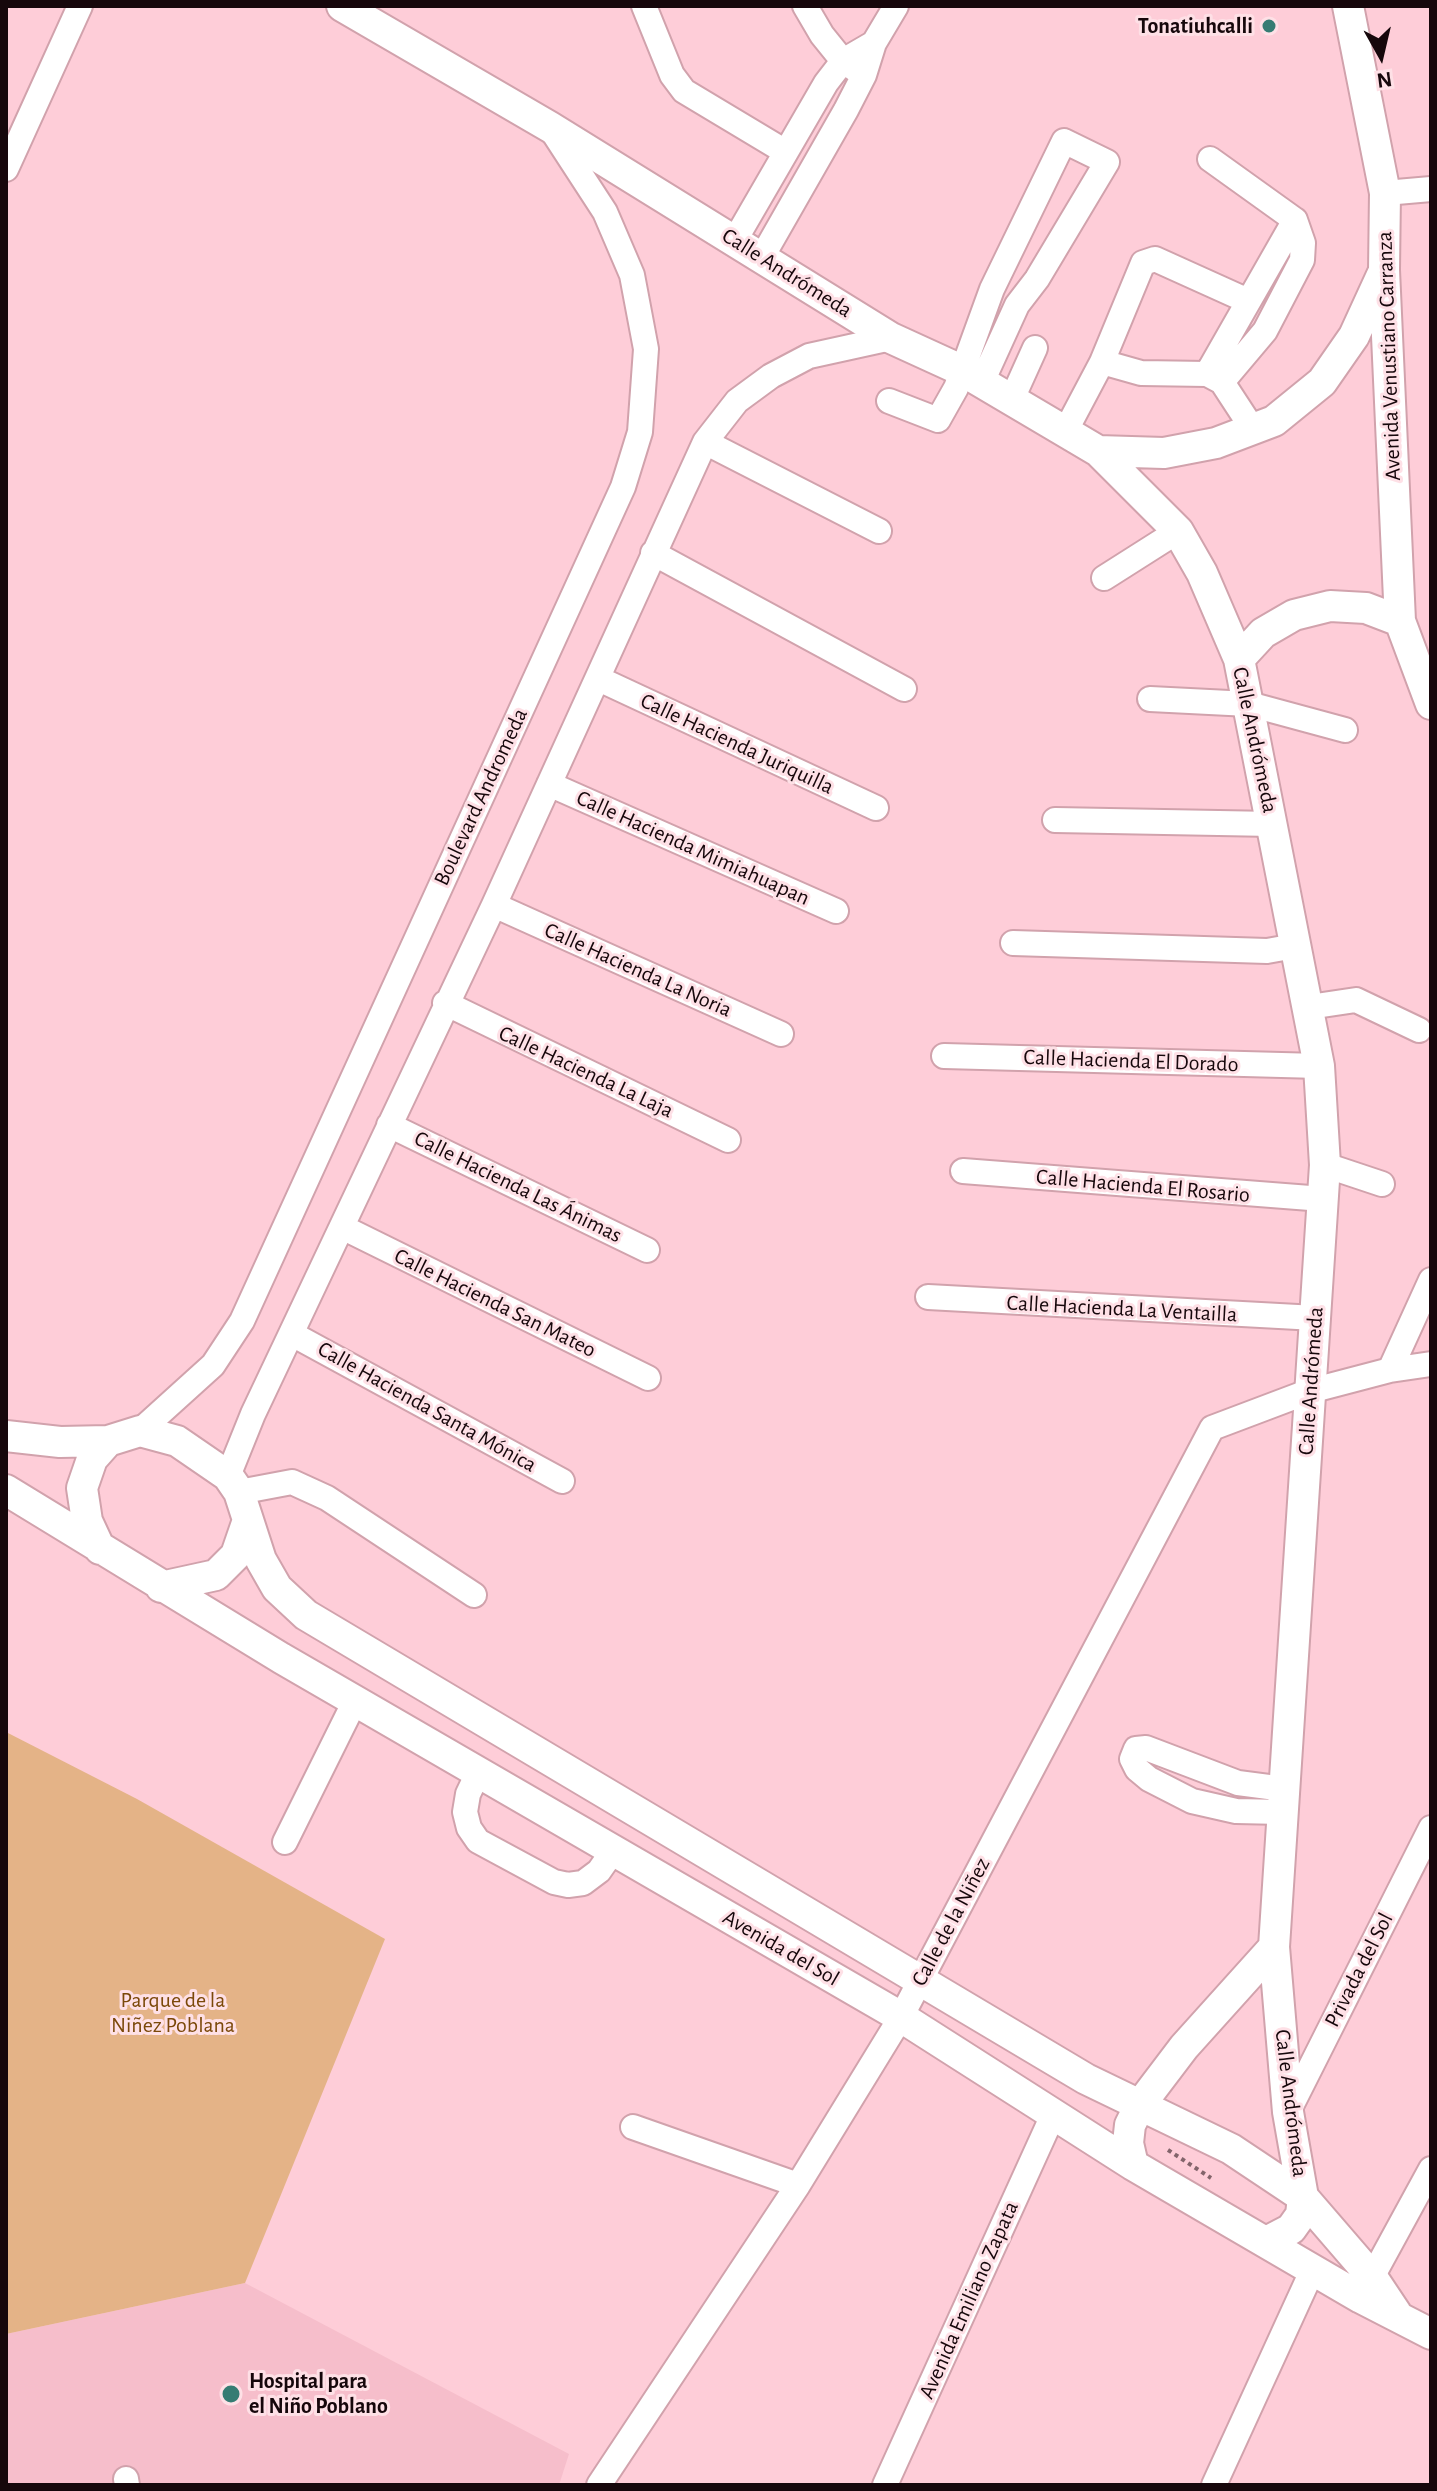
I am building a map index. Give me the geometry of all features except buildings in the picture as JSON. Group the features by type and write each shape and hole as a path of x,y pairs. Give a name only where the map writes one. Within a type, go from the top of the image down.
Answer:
{"main road":[{"name":"Calle Andrómeda","path":"342,6 550,127 891,338 971,376 1098,451 1178,531 1202,573 1239,659 1309,1007 1319,1066 1325,1165 1274,1947 1288,2112 1303,2197 1301,2215 1291,2229 1268,2241"},
{"name":"Avenida Venustiano Carranza","path":"1348,6 1385,193 1384,270 1400,621 1431,704"},
{"path":"1098,451 1164,453 1216,443 1274,421 1322,382 1354,336 1384,270"},
{"path":"1239,659 1274,627 1294,615 1330,606 1366,608 1400,621"},
{"path":"6,1436 60,1442 108,1441 140,1431 177,1441 234,1484 247,1523 236,1555 216,1575 161,1587 6,1490"},
{"path":"100,1549 87,1521 82,1488 92,1459 108,1441"},
{"name":"Avenida del Sol","path":"247,1523 261,1560 277,1588 306,1615 1076,2073 1231,2149 1303,2197 1366,2287 1396,2313 1431,2334"},
{"name":"Avenida del Sol","path":"161,1587 901,2017 1133,2165 1313,2269 1366,2287"},
{"path":"1133,2165 1128,2143 1130,2125 1140,2105 1184,2047 1274,1947"}],"street":[{"path":"6,169 80,6"},
{"path":"644,6 672,75 684,91 784,151"},
{"path":"805,6 843,61 864,75"},
{"path":"762,257 864,75 874,43 896,6"},
{"path":"735,240 784,151 843,61 874,43"},
{"name":"Boulevard Andromeda","path":"140,1431 213,1365 242,1321 623,487 640,432 646,349 632,275 605,212 550,127"},
{"path":"889,401 938,420 956,388 971,376 1037,279 1107,162 1064,141 992,289 971,376"},
{"path":"1102,362 1141,373 1214,378 1265,331 1302,260 1303,243 1295,220 1210,159"},
{"path":"1385,193 1431,189"},
{"path":"1214,378 1248,301 1295,220"},
{"path":"1065,432 1102,362 1143,263 1148,259 1155,259 1248,301"},
{"path":"992,289 1017,305"},
{"path":"474,1595 327,1498 292,1482 234,1484 253,1414 494,905 705,442 737,401 771,376 809,356 891,338"},
{"path":"1012,399 1035,348"},
{"path":"1214,378 1254,431"},
{"path":"705,442 879,531"},
{"path":"1104,578 1178,531"},
{"path":"653,553 904,689"},
{"name":"Calle Hacienda Juriquilla","path":"599,679 876,808"},
{"path":"1150,699 1249,704 1345,730"},
{"name":"Calle Hacienda Mimiahuapan","path":"549,784 836,911"},
{"path":"1055,820 1273,824"},
{"name":"Calle Hacienda La Noria","path":"494,905 781,1034"},
{"path":"1013,943 1267,951 1295,946"},
{"path":"1309,1007 1356,1000 1419,1030"},
{"name":"Calle Hacienda La Laja","path":"445,1003 728,1140"},
{"name":"Calle Hacienda El Dorado","path":"944,1056 1319,1066"},
{"name":"Calle Hacienda Las Ánimas","path":"389,1125 647,1250"},
{"path":"1325,1165 1382,1184"},
{"name":"Calle Hacienda El Rosario","path":"963,1171 1323,1199"},
{"name":"Calle Hacienda San Mateo","path":"342,1227 648,1378"},
{"path":"1390,1370 1431,1280"},
{"name":"Calle Hacienda La Ventailla","path":"928,1297 1316,1318"},
{"name":"Calle Hacienda Santa Mónica","path":"292,1334 562,1481"},
{"name":"Calle de la Niñez","path":"599,2485 798,2185 901,2017 1200,1445 1212,1428 1310,1391 1390,1370 1431,1364"},
{"path":"285,1842 355,1701"},
{"path":"1146,1748 1283,1800 1236,1811 1192,1801 1149,1779 1137,1769 1132,1759 1136,1749 1146,1748"},
{"path":"478,1773 468,1794 465,1812 469,1828 478,1841 554,1882 568,1885 583,1883 599,1871 613,1851"},
{"path":"1236,1811 1238,1783"},
{"name":"Privada del Sol","path":"1288,2112 1431,1828"},
{"name":"Avenida Emiliano Zapata","path":"885,2485 1053,2115"},
{"path":"633,2127 798,2185"},
{"path":"1366,2287 1431,2169"},
{"path":"1214,2485 1313,2269"}],"shaded area":[{"name":"Hospital para el Niño Poblano","path":"245,2283 569,2454 559,2485 6,2485 6,2334"}],"green space":[{"name":"Parque de la Niñez Poblana","path":"6,1732 137,1799 385,1939 245,2283 6,2334"}],"place":[{"name":"Tonatiuhcalli","path":"1269,26"},
{"name":"Hospital para el Niño Poblano","path":"231,2394"}]}
